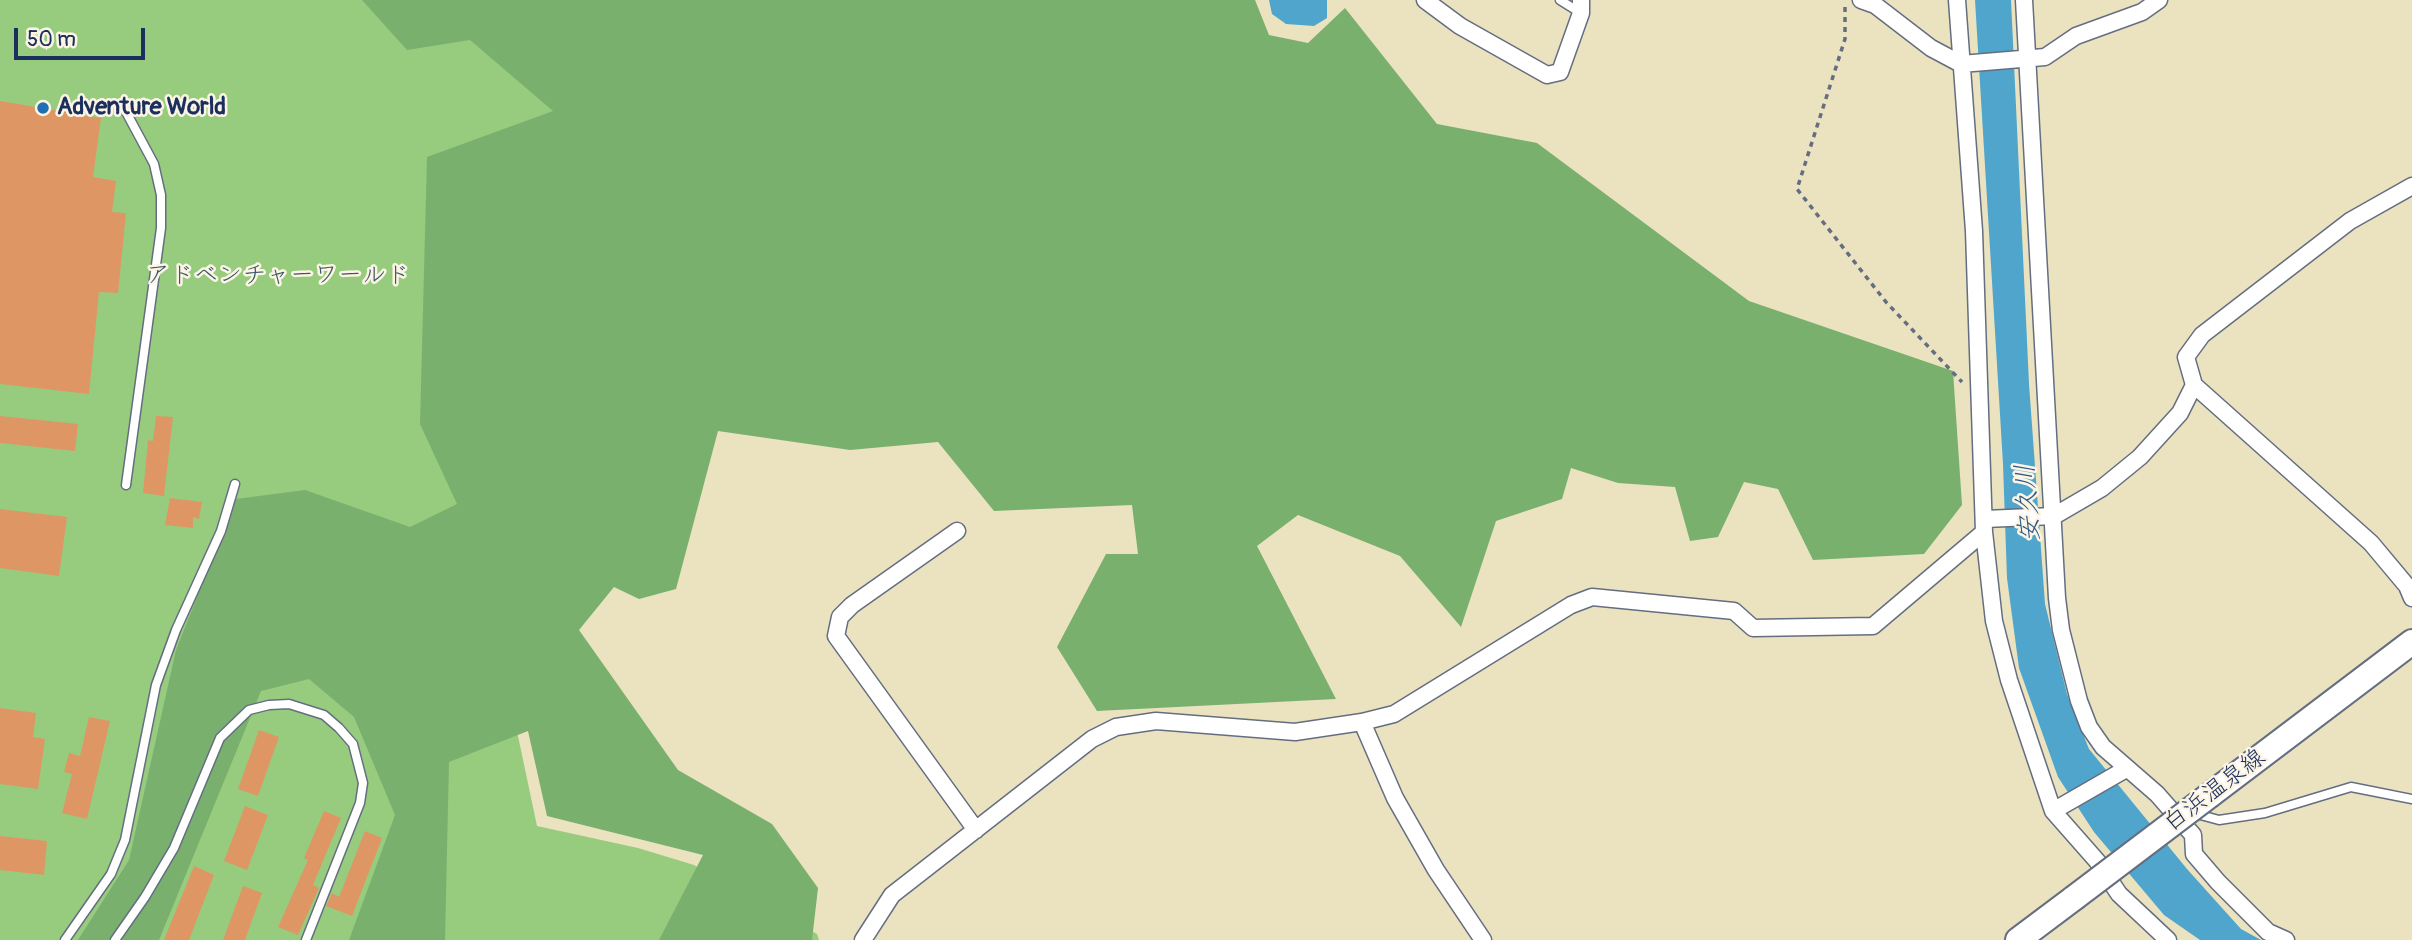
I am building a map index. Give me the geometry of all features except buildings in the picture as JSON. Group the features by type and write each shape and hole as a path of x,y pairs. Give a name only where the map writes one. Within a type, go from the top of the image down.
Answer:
{"main road":[{"name":"白浜温泉線","path":"2018,940 2412,642"}],"street":[{"path":"1425,0 1460,26 1546,75 1560,72 1581,7"},
{"path":"1861,0 1875,5 1930,48 1961,64 2045,57 2076,36 2142,12 2159,0"},
{"path":"1957,0 1974,231 1984,526 1994,621 2008,680 2057,809 2119,894 2168,940"},
{"path":"2024,0 2061,630 2079,701 2089,727 2103,747 2123,771 2169,808 2193,835 2194,854 2218,882 2268,932 2286,940"},
{"path":"2412,186 2350,221 2202,335 2186,357 2194,385 2371,543 2412,598"},
{"path":"863,940 892,895 1093,740 1116,727 1156,721 1295,732 1362,722 1394,714 1571,605 1592,597 1734,611 1753,628 1873,626 1984,526 2054,516 2102,488 2140,457 2180,413 2194,385"},
{"path":"957,530 852,605 840,617 836,636 976,830"},
{"path":"1362,722 1395,798 1436,870 1483,940"},
{"path":"2057,809 2123,771"}],"lane":[{"path":"1560,0 1581,7"},
{"path":"125,110 154,164 161,195 160,228 126,485"},
{"path":"65,940 111,874 125,839 156,685 176,630 221,531 235,484"},
{"path":"114,940 145,897 174,848 220,738 249,710 279,704 324,715 353,744 362,769 360,803 306,940"},
{"path":"2169,808 2219,820 2264,813 2351,787 2412,799"}],"path":[{"path":"1845,0 1844,39 1797,189 1886,302 1980,401"}],"green space":[{"name":"アドベンチャーワールド","path":"0,0 494,0 648,98 511,703 537,826 638,848 694,865 817,934 819,940 0,940"},
{"path":"362,0 1255,0 1269,35 1308,43 1345,8 1437,124 1537,143 1749,301 1953,371 1962,505 1924,554 1813,560 1778,489 1744,482 1718,537 1690,541 1675,487 1618,483 1571,468 1562,499 1496,521 1461,627 1400,556 1298,515 1257,546 1336,699 1097,711 1057,647 1106,554 1138,554 1132,505 994,511 938,442 850,450 718,431 676,589 639,599 614,587 579,630 678,770 772,824 818,888 812,940 659,940 703,855 547,816 528,731 449,762 445,940 349,940 395,815 354,717 309,679 261,691 159,940 78,940 129,860 176,650 236,499 305,490 410,527 457,504 420,424 427,157 553,111 470,40 407,50"}],"water":[{"path":"1269,0 1327,0 1327,18 1314,26 1286,24 1272,14"},
{"name":"安久川","path":"1975,0 2011,0 2029,384 2045,604 2067,694 2089,749 2187,869 2241,929 2261,940 2200,940 2164,915 2094,832 2058,777 2019,668 2007,578 2003,464"}],"place":[{"name":"Adventure World","path":"43,108"}]}
